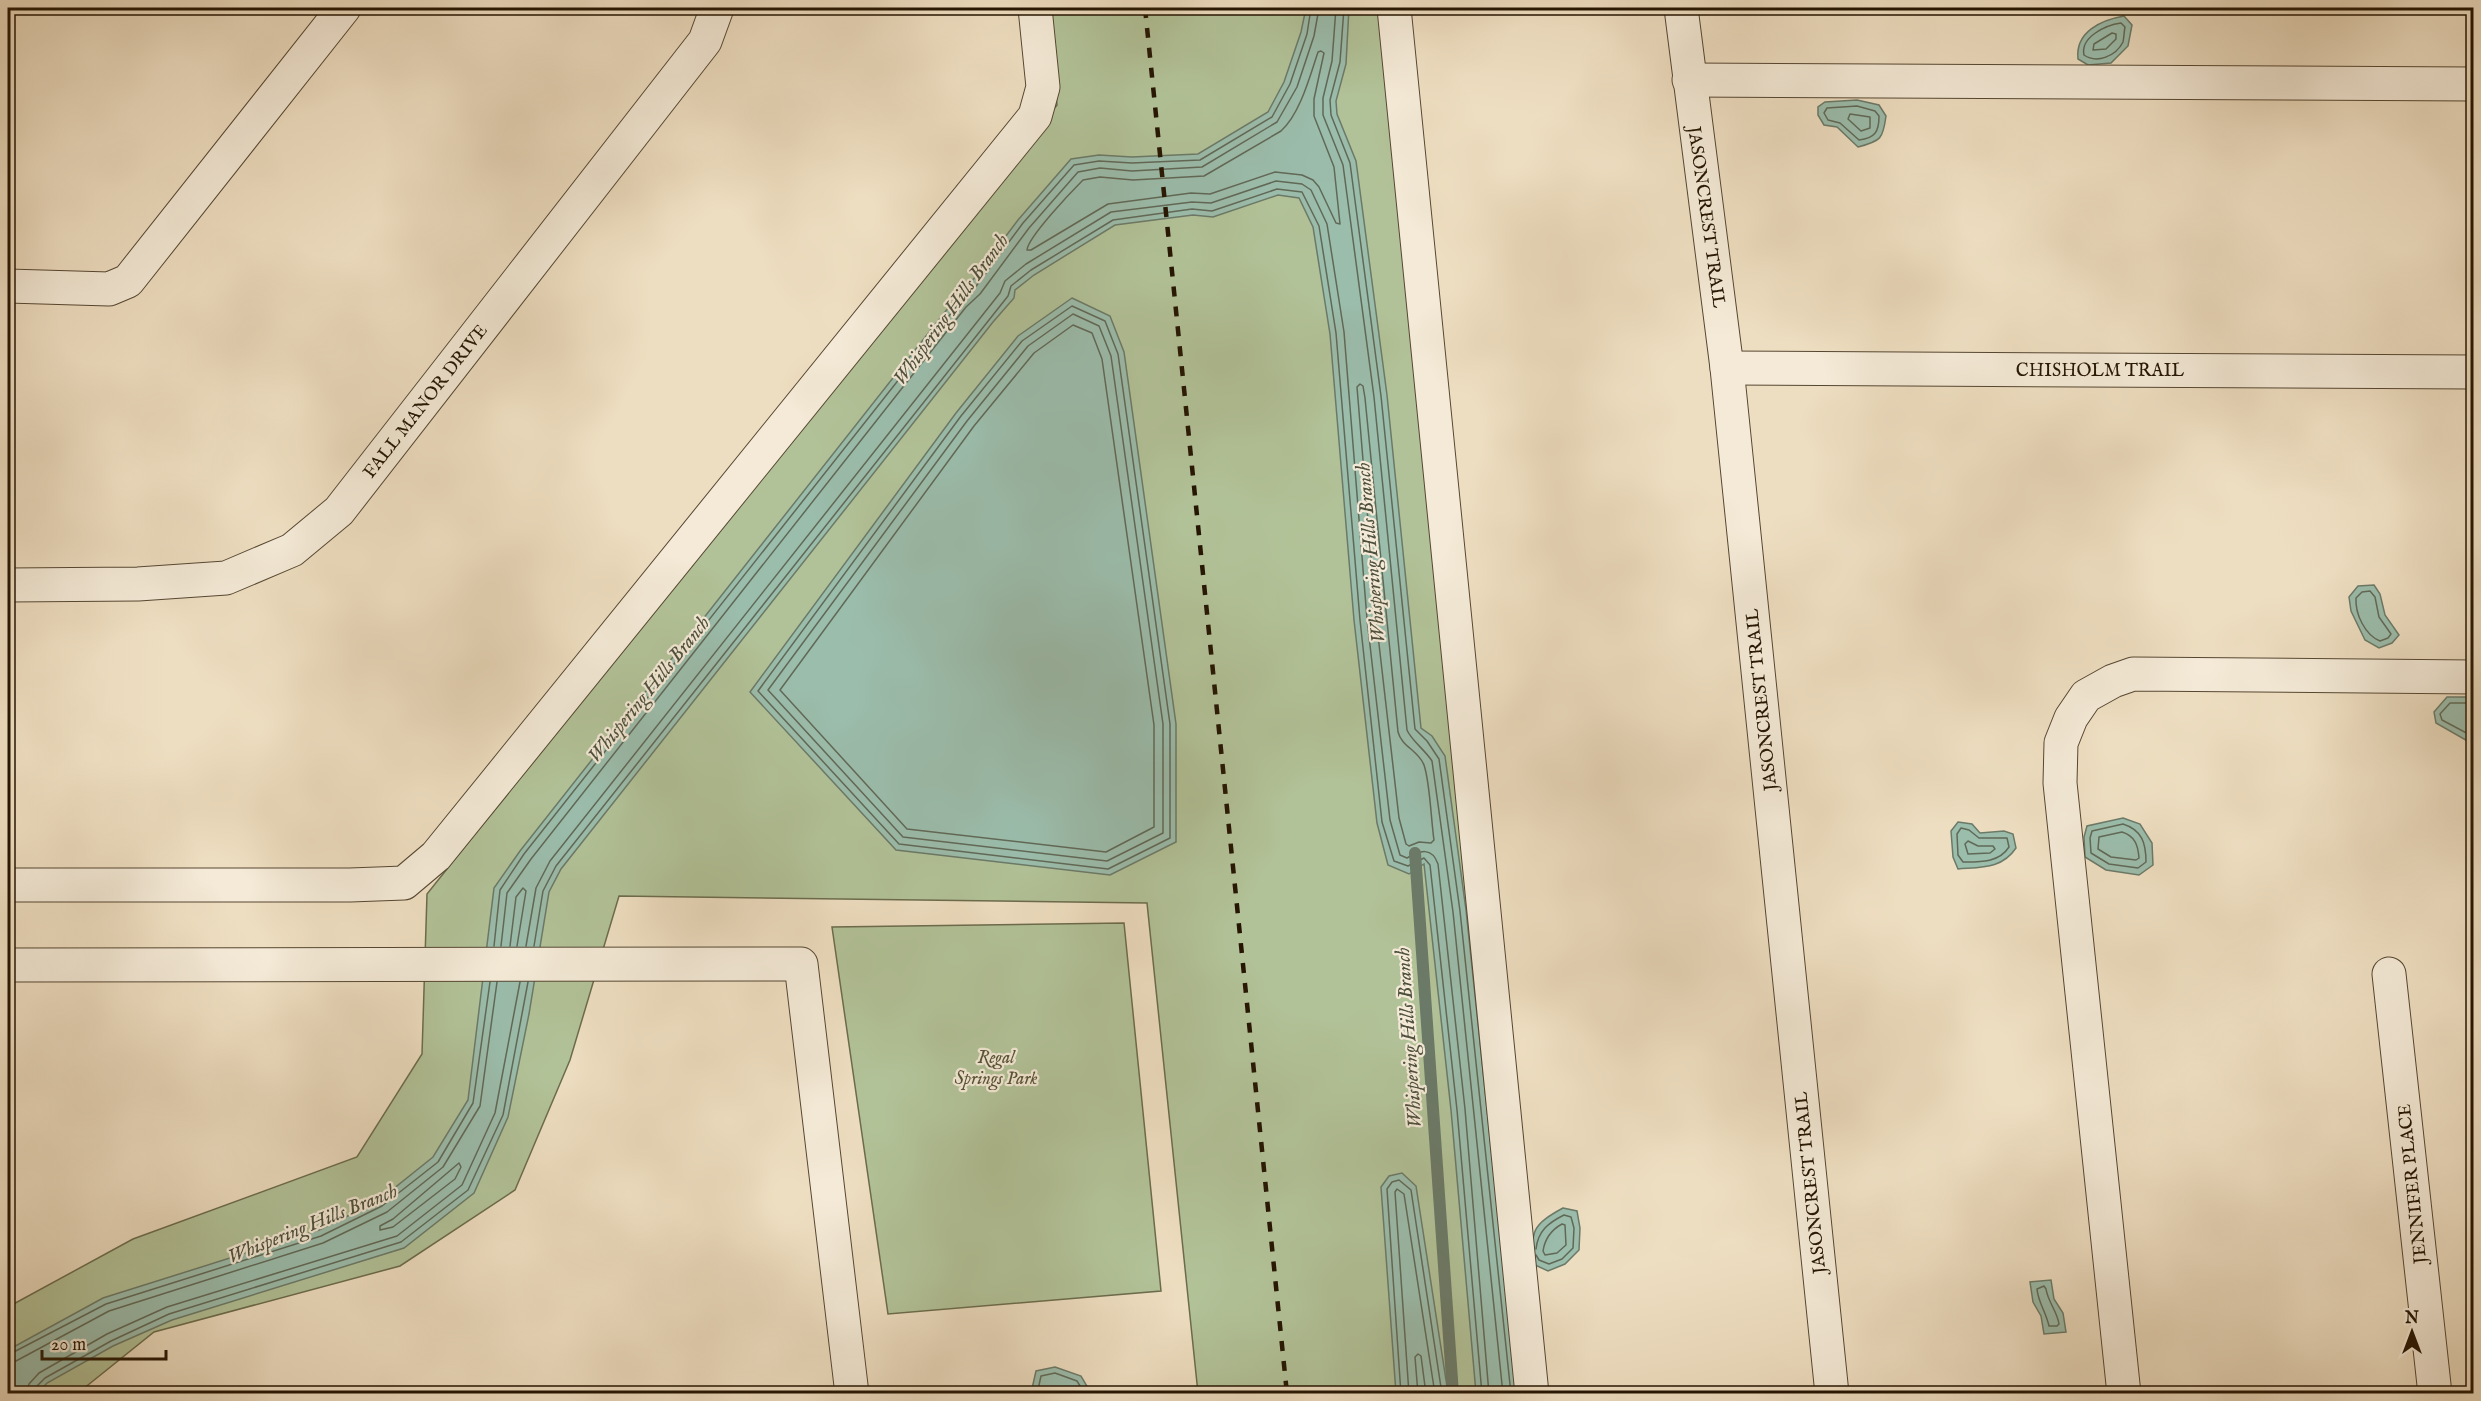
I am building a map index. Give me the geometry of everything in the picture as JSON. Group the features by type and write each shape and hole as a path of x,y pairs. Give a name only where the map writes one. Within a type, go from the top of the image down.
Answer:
{"street":[{"path":"8,285 109,289 128,281 344,8"},
{"name":"FALL MANOR DRIVE","path":"8,585 138,584 226,578 292,550 339,511 705,41 717,8"},
{"path":"8,885 350,885 404,883 412,877 443,847 1035,116 1043,87 1035,8"},
{"path":"1394,8 1532,1394"},
{"name":"JASONCREST TRAIL","path":"1681,8 1726,368 1832,1394"},
{"path":"1689,80 2474,84"},
{"name":"CHISHOLM TRAIL","path":"1726,368 2474,372"},
{"path":"2124,1394 2060,783 2061,743 2071,718 2086,696 2113,681 2133,674 2474,677"},
{"path":"8,964 801,964 852,1394"},
{"name":"JENNIFER PLACE","path":"2389,974 2435,1394"}],"green space":[{"path":"1047,8 1394,8 1533,1393 1198,1393 1147,903 619,896 570,1060 515,1190 400,1266 154,1332 78,1393 8,1394 8,1307 133,1239 357,1157 422,1054 427,894 1057,105"},
{"name":"Regal Springs Park","path":"1124,923 1161,1291 888,1314 832,927"}],"water":[{"path":"1306,8 1349,8 1346,64 1336,101 1337,114 1356,161 1387,395 1421,728 1432,736 1445,756 1466,910 1517,1393 1476,1393 1451,1110 1424,864 1409,874 1388,865 1377,823 1354,620 1330,334 1313,227 1299,198 1278,195 1213,217 1193,215 1115,225 1034,275 1015,290 1014,298 561,869 549,892 529,1014 508,1117 474,1193 404,1248 172,1320 113,1346 47,1383 38,1393 8,1394 8,1350 103,1298 319,1230 378,1201 433,1157 468,1100 494,888 520,851 956,298 969,285 1018,220 1071,159 1099,155 1132,157 1198,154 1268,112 1284,82 1301,32"},
{"path":"2124,16 2132,25 2128,46 2111,63 2088,65 2078,59 2081,41 2091,29"},
{"path":"1857,100 1879,105 1886,116 1884,130 1879,138 1872,143 1858,147 1837,127 1824,125 1818,115 1818,107 1825,102"},
{"path":"1072,298 1110,316 1124,352 1176,724 1176,842 1110,875 896,850 750,692 956,413 1018,336"},
{"path":"2374,585 2380,594 2385,615 2399,635 2392,643 2379,648 2365,640 2351,611 2349,597 2358,586"},
{"path":"2447,697 2473,697 2473,741 2471,743 2436,723 2434,712"},
{"path":"2123,818 2140,824 2152,843 2153,865 2139,875 2106,870 2085,857 2084,837 2087,826"},
{"path":"1958,822 1972,824 1980,833 2004,831 2013,834 2016,848 2004,860 1990,866 1958,869 1953,857 1951,831"},
{"path":"1402,1173 1416,1186 1448,1393 1396,1393 1381,1187 1389,1176"},
{"path":"1563,1208 1577,1211 1580,1228 1579,1250 1565,1264 1548,1271 1535,1265 1533,1237 1545,1219"},
{"path":"2051,1280 2054,1299 2063,1313 2066,1332 2044,1334 2041,1316 2033,1302 2030,1282"},
{"path":"1055,1367 1081,1376 1091,1393 1031,1393 1036,1371"}],"waterway":[{"name":"Whispering Hills Branch","path":"1415,853 1453,1394"}],"railway":[{"path":"1145,8 1287,1394"}]}
